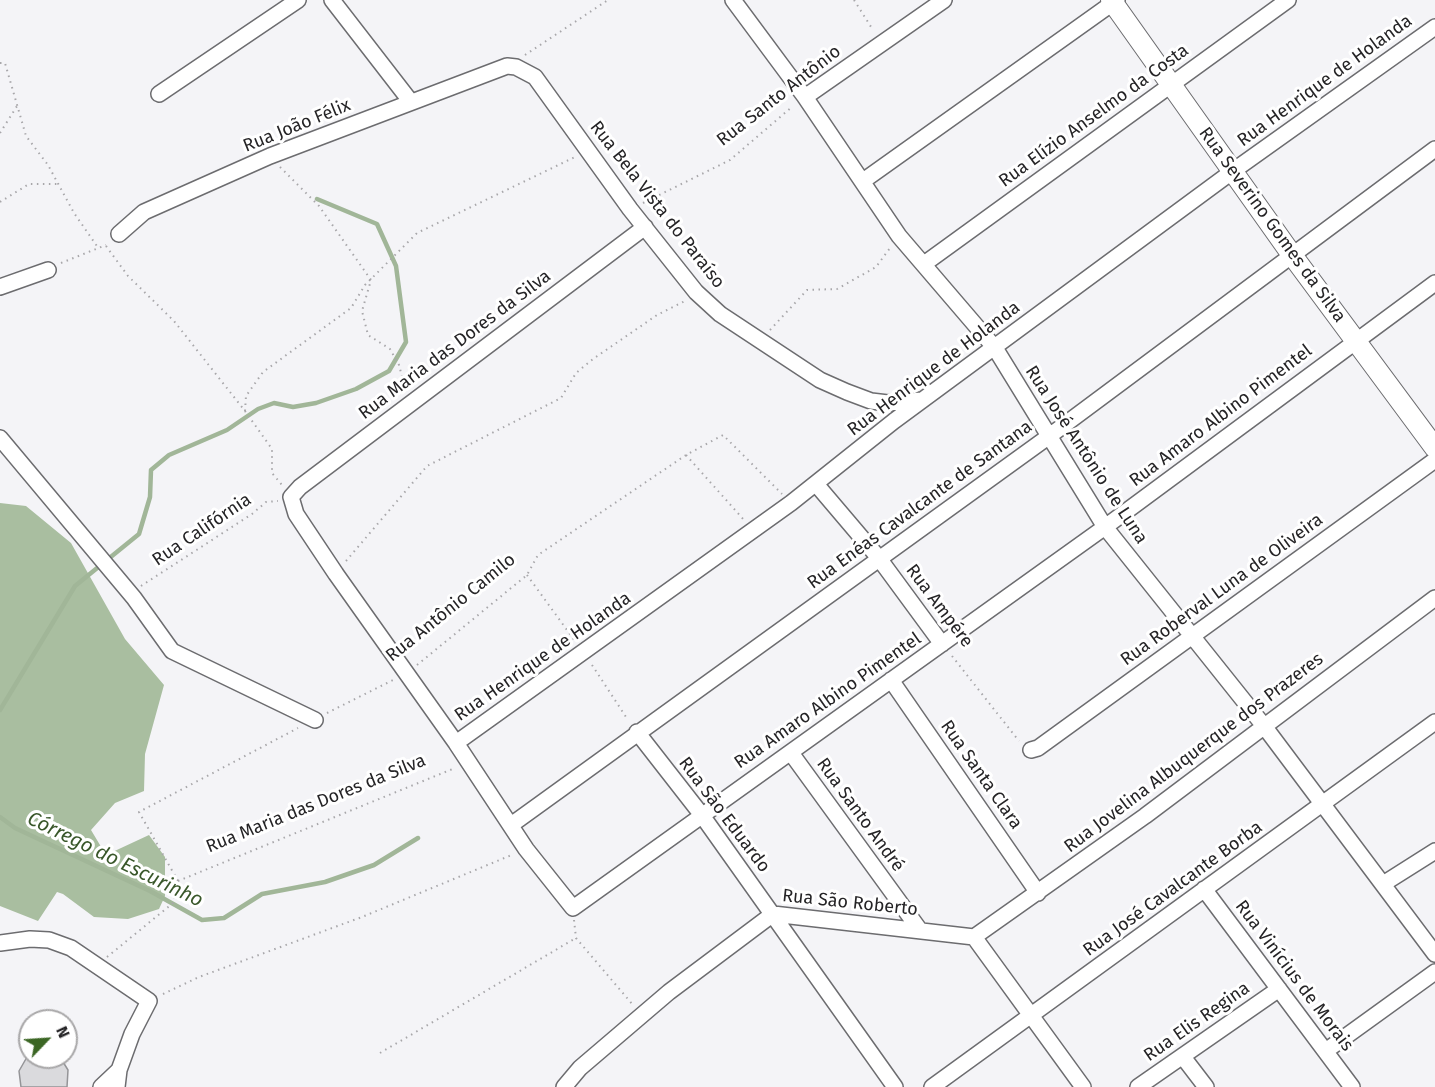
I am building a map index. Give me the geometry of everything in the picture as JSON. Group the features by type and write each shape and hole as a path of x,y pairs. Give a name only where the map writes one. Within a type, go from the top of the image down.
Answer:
{"street":[{"path":"159,94 298,0"},
{"path":"332,0 411,102"},
{"name":"Rua José Antônio de Luna","path":"733,0 805,97 899,236 995,348 1105,527 1264,726 1435,954"},
{"name":"Rua Santo Antônio","path":"805,97 944,0"},
{"name":"Rua Elízio Anselmo da Costa","path":"924,264 1287,0"},
{"path":"863,181 1114,1"},
{"name":"Rua Severino Gomes da Silva","path":"1114,1 1292,255 1435,448"},
{"name":"Rua Henrique de Holanda","path":"456,743 584,654 753,531 922,400 1233,171 1435,27"},
{"name":"Rua João Félix","path":"119,234 144,212 270,156 507,66"},
{"name":"Rua Bela Vista do Paraíso","path":"507,66 526,70 536,77 630,209 696,292 720,314 820,380 847,392 871,401 888,403 922,400"},
{"name":"Rua Enéas Cavalcante de Santana","path":"511,825 878,557 1048,437 1435,149"},
{"name":"Rua Maria das Dores da Silva","path":"291,497 300,487 409,403 645,227"},
{"path":"0,287 48,270"},
{"name":"Rua Amaro Albino Pimentel","path":"573,908 701,814 791,753 1105,527 1435,283"},
{"path":"0,438 130,593 172,651 315,720"},
{"name":"Rua Roberval Luna de Oliveira","path":"1031,750 1038,748 1435,460"},
{"name":"Rua Ampére","path":"816,484 878,557 942,644"},
{"path":"291,497 296,513 336,573 456,743 526,849 573,908"},
{"name":"Rua Jovelina Albuquerque dos Prazeres","path":"974,937 1145,816 1435,598"},
{"name":"Rua Santa Clara","path":"891,680 1038,893"},
{"name":"Rua José Cavalcante Borba","path":"932,1087 1435,722"},
{"name":"Rua São Eduardo","path":"637,732 701,814 895,1087"},
{"name":"Rua Santo André","path":"791,753 919,929"},
{"path":"1383,884 1435,850"},
{"name":"Rua Vinícius de Morais","path":"1204,889 1327,1050 1352,1087"},
{"name":"Rua São Roberto","path":"564,1087 580,1068 669,992 773,914 974,937"},
{"path":"974,937 1083,1087"},
{"path":"0,943 30,939 49,940 71,948 98,964 149,1001 121,1064 117,1087"},
{"path":"1327,1050 1435,972"},
{"name":"Rua Elis Regina","path":"1138,1087 1279,988"},
{"path":"1183,1057 1206,1087"},
{"path":"101,1087 121,1064"}],"path":[{"path":"507,66 608,0"},
{"path":"854,0 882,43"},
{"path":"0,63 5,63 27,136 99,249"},
{"name":"Rua Santo Antônio","path":"630,209 730,160 805,97"},
{"path":"0,133 18,106"},
{"path":"246,412 246,396 262,372 351,308 371,280 417,233 587,150"},
{"path":"270,156 319,206 371,280"},
{"path":"0,202 29,184 58,184"},
{"path":"48,270 106,246 119,234"},
{"path":"760,340 807,290 837,289 876,267 899,236"},
{"path":"106,246 128,276 174,321 246,412 272,449 272,473 291,497"},
{"path":"371,280 362,311 368,335 390,349 397,362 409,403"},
{"path":"336,573 427,466 561,398 576,373 593,359 657,315 689,299 696,292"},
{"name":"Rua Antônio Camilo","path":"178,881 139,812 406,673 527,575 538,555 686,455 723,435 791,503"},
{"path":"686,455 753,531"},
{"name":"Rua Califórnia","path":"130,593 252,514 266,502 291,497"},
{"path":"527,575 637,732"},
{"name":"Rua Ampére","path":"942,644 1024,747 1031,750"},
{"name":"Rua Maria das Dores da Silva","path":"178,881 468,763"},
{"path":"149,1001 200,977 362,917 526,849"},
{"path":"98,964 173,903 178,881"},
{"path":"573,908 576,938 643,1016"},
{"path":"380,1053 576,938"}],"green space":[{"path":"0,503 26,506 71,543 125,639 164,685 145,754 144,791 115,803 91,830 106,855 149,835 165,857 165,896 159,909 128,919 94,917 57,892 38,921 0,906"}],"building":[{"path":"20,1069 67,1069 67,1087 21,1087"}],"waterway":[{"path":"0,710 75,586 139,534 150,497 151,470 169,455 227,430 258,409 274,403 293,407 316,403 356,389 389,371 406,342 396,266 377,224 317,199"},
{"name":"Córrego do Escurinho","path":"0,817 15,828 150,891 202,920 224,918 262,894 325,882 374,865 418,838"}]}
